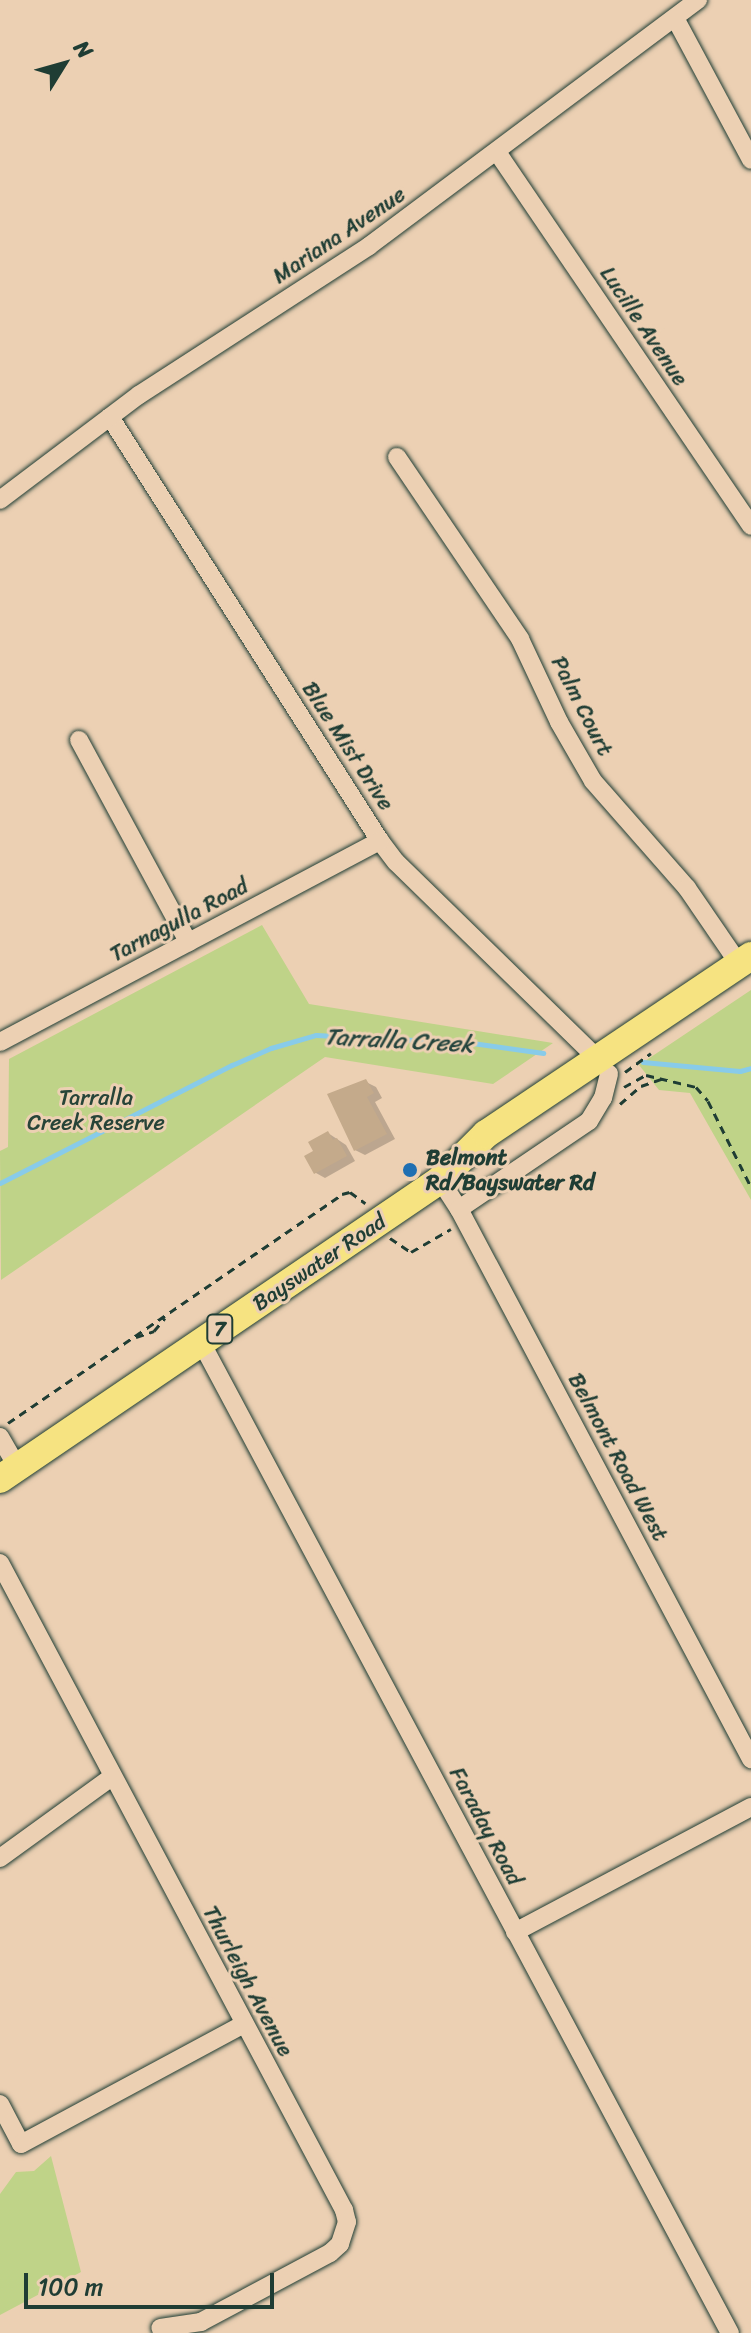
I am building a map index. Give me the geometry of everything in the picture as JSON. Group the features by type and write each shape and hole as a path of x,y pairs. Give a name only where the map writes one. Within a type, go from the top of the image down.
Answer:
{"main road":[{"name":"Bayswater Road","path":"8,1473 440,1180 486,1134 613,1074 747,967"}],"street":[{"name":"Mariana Avenue","path":"0,500 110,417 369,246 698,0"},
{"path":"675,18 751,160"},
{"name":"Lucille Avenue","path":"497,152 751,526"},
{"name":"Blue Mist Drive","path":"110,417 396,862 613,1074"},
{"name":"Palm Court","path":"397,457 520,639 559,722 593,781 687,888 747,967"},
{"path":"79,740 188,942"},
{"name":"Tarnagulla Road","path":"1,1040 380,841"},
{"path":"459,1209 589,1121 613,1074"},
{"name":"Belmont Road West","path":"440,1180 459,1209 751,1759"},
{"name":"Faraday Road","path":"201,1342 730,2333"},
{"path":"0,1437 8,1473"},
{"name":"Thurleigh Avenue","path":"0,1563 344,2210 346,2233 330,2253 201,2322 160,2328"},
{"path":"0,1858 112,1777"},
{"path":"515,1932 751,1807"},
{"path":"0,2104 21,2144 244,2024"}],"path":[{"path":"613,1074 651,1053"},
{"path":"613,1074 690,1083 702,1094 751,1187"},
{"path":"613,1110 641,1086 664,1078"},
{"path":"0,1429 166,1316 154,1331 136,1337"}],"green space":[{"name":"Tarralla Creek Reserve","path":"262,925 309,1004 553,1043 493,1084 325,1057 1,1280 0,1151 8,1147 9,1059"},
{"path":"751,990 751,1200 690,1093 659,1090 639,1065"},
{"path":"51,2156 81,2272 0,2315 0,2194 16,2172 34,2171"}],"building":[{"path":"366,1079 374,1093 367,1097 387,1134 354,1151 327,1094"},
{"path":"328,1131 333,1140 337,1138 347,1156 314,1174 304,1156 313,1151 308,1142"}],"waterway":[{"name":"Tarralla Creek","path":"0,1183 232,1065 271,1048 316,1035 472,1043 543,1053"},
{"name":"Tarralla Creek","path":"643,1062 740,1071 751,1068"}],"place":[{"name":"Belmont Rd/Bayswater Rd","path":"410,1170"}]}
